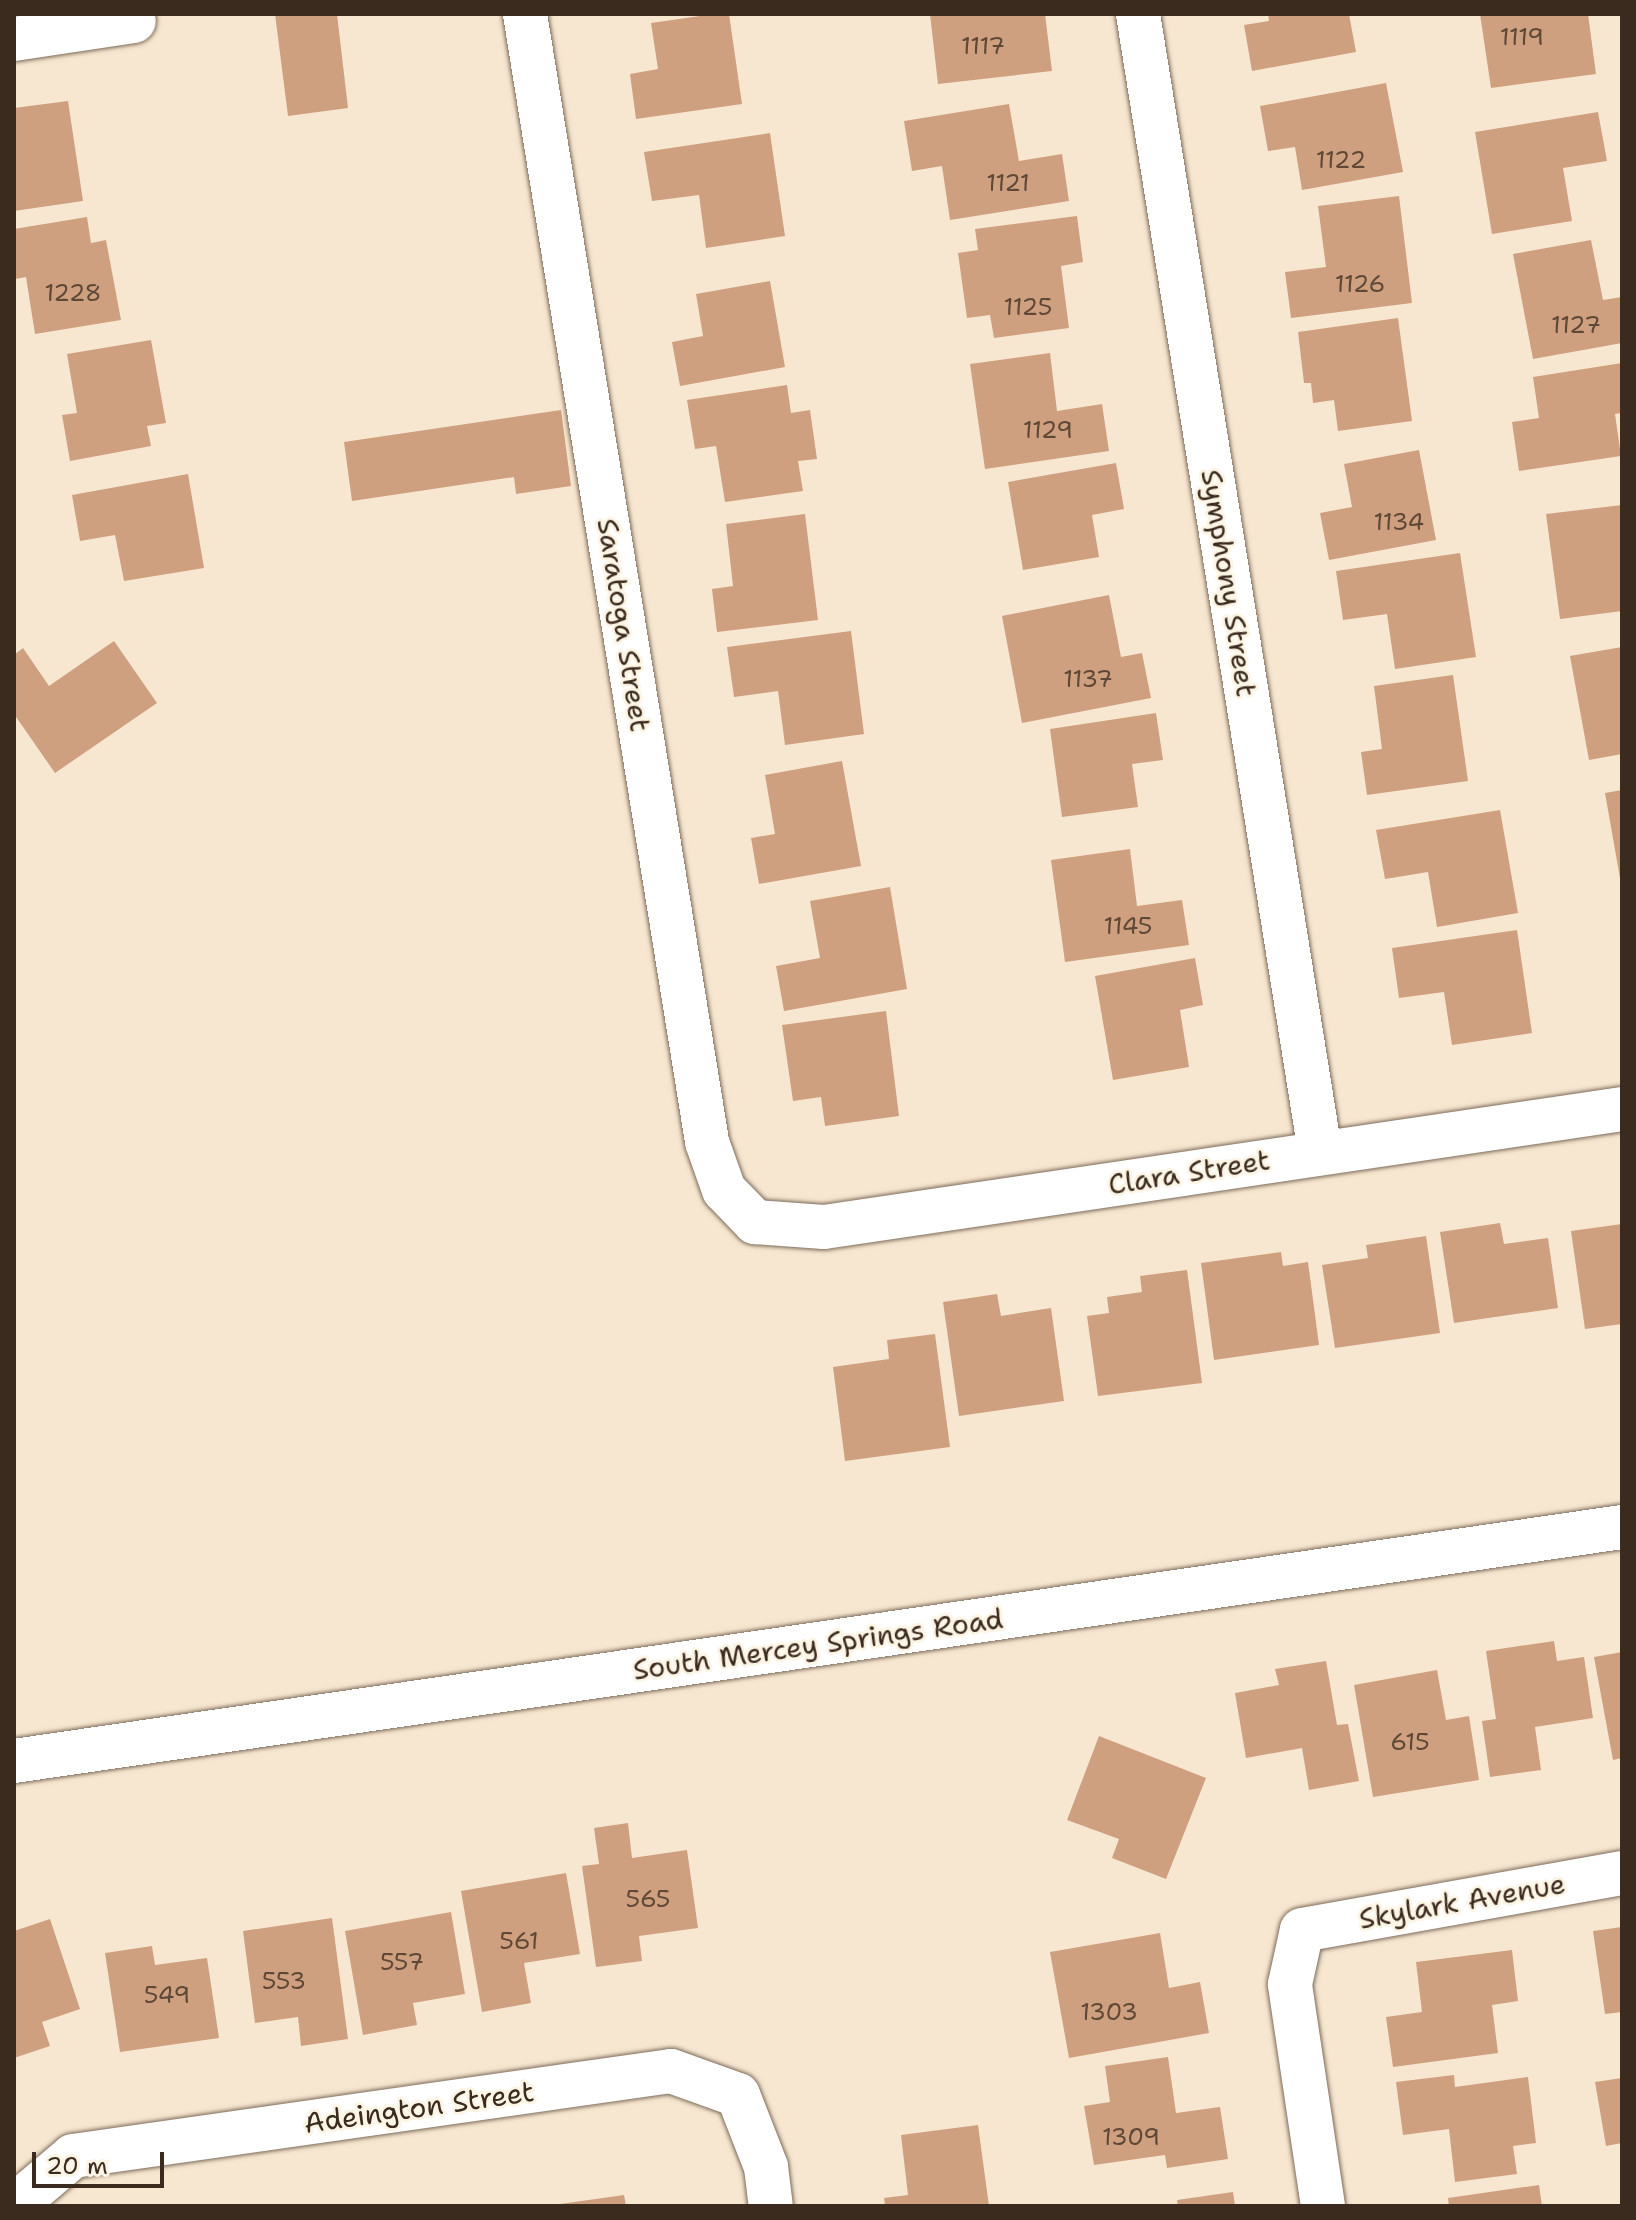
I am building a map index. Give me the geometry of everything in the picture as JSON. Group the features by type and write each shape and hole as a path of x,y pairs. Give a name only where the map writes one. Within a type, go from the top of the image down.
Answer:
{"street":[{"name":"Saratoga Street","path":"525,14 707,1142 724,1190 755,1222"},
{"name":"Symphony Street","path":"1138,14 1320,1152"},
{"path":"14,39 134,21"},
{"name":"Clara Street","path":"755,1222 824,1227 1622,1109"},
{"name":"South Mercey Springs Road","path":"14,1761 1622,1527"},
{"name":"Skylark Avenue","path":"1323,2206 1290,1984 1302,1930 1622,1873"},
{"name":"Adeington Street","path":"15,2203 73,2156 671,2071 738,2095 766,2167 771,2206"}],"building":[{"path":"275,14 337,14 348,108 288,116"},
{"path":"729,14 742,104 636,119 630,74 658,69 651,23"},
{"path":"930,14 1045,14 1052,71 938,84"},
{"path":"1268,14 1349,14 1356,52 1252,71 1244,25 1269,21"},
{"path":"1480,14 1588,14 1596,74 1491,88"},
{"path":"1386,83 1403,172 1302,190 1295,147 1268,151 1260,106"},
{"path":"68,101 83,201 14,211 14,108"},
{"path":"1009,104 1019,161 1062,154 1069,201 950,220 942,166 912,171 904,121"},
{"path":"1598,112 1607,161 1563,168 1572,221 1492,234 1475,132"},
{"path":"770,133 785,236 706,248 699,195 652,201 644,152"},
{"path":"1399,196 1412,303 1291,318 1285,272 1326,267 1318,206"},
{"path":"1077,216 1083,262 1061,266 1069,328 994,338 990,315 967,318 958,253 978,250 975,229"},
{"path":"87,217 91,243 106,240 121,320 35,334 26,277 15,279 14,229"},
{"path":"1591,240 1603,300 1622,297 1622,343 1533,359 1513,254"},
{"path":"770,281 785,367 680,386 672,342 703,336 696,294"},
{"path":"1398,318 1412,421 1338,431 1334,400 1313,403 1311,383 1304,383 1298,332"},
{"path":"151,340 166,423 147,426 151,446 70,461 62,415 77,413 67,354"},
{"path":"1050,353 1057,411 1102,404 1109,451 985,469 970,364"},
{"path":"1622,363 1622,413 1615,414 1621,456 1519,471 1512,422 1539,418 1533,377"},
{"path":"787,385 791,413 810,410 817,459 798,461 803,491 725,502 716,446 695,449 687,400"},
{"path":"561,410 571,486 516,494 514,477 352,501 344,442"},
{"path":"1419,450 1436,540 1329,560 1320,513 1352,507 1344,464"},
{"path":"1116,463 1124,509 1092,515 1099,557 1023,570 1008,482"},
{"path":"188,474 204,568 124,581 115,535 80,541 72,495"},
{"path":"1622,505 1622,611 1560,619 1546,514"},
{"path":"805,514 818,620 717,632 712,589 733,586 726,524"},
{"path":"1460,553 1476,657 1395,669 1387,614 1343,620 1336,571"},
{"path":"1109,595 1121,657 1142,653 1151,698 1022,723 1002,616"},
{"path":"851,631 864,734 785,745 778,691 734,697 727,647"},
{"path":"114,641 157,703 55,773 14,714 14,655 23,648 49,686"},
{"path":"1622,647 1622,754 1589,760 1570,656"},
{"path":"1453,675 1468,781 1367,795 1361,752 1382,749 1374,686"},
{"path":"1156,713 1163,760 1132,764 1138,807 1062,817 1050,729"},
{"path":"842,761 861,866 759,884 751,838 775,834 765,775"},
{"path":"1622,790 1622,878 1620,878 1605,793"},
{"path":"1500,810 1518,913 1437,927 1428,872 1385,879 1376,830"},
{"path":"1130,849 1137,906 1182,900 1189,945 1065,962 1051,860"},
{"path":"890,887 907,989 784,1011 776,966 820,958 810,901"},
{"path":"1517,930 1532,1033 1452,1045 1444,992 1399,998 1392,948"},
{"path":"1195,958 1203,1005 1180,1010 1189,1067 1113,1080 1095,976"},
{"path":"886,1011 899,1116 825,1126 821,1097 793,1101 782,1025"},
{"path":"1500,1223 1504,1244 1548,1238 1558,1308 1454,1323 1440,1232"},
{"path":"1622,1224 1622,1324 1585,1329 1571,1231"},
{"path":"1426,1236 1440,1333 1335,1348 1322,1265 1368,1258 1366,1245"},
{"path":"1281,1252 1283,1266 1308,1262 1319,1345 1214,1360 1201,1263"},
{"path":"1187,1270 1202,1383 1098,1396 1087,1316 1109,1313 1107,1297 1142,1292 1140,1276"},
{"path":"997,1294 1001,1316 1051,1308 1064,1401 959,1416 943,1302"},
{"path":"935,1334 950,1447 845,1461 833,1367 889,1359 887,1340"},
{"path":"1554,1641 1557,1661 1584,1657 1593,1718 1535,1727 1541,1770 1490,1777 1482,1721 1496,1719 1486,1651"},
{"path":"1622,1652 1622,1758 1613,1760 1594,1657"},
{"path":"1326,1661 1337,1725 1348,1724 1359,1781 1309,1790 1302,1748 1246,1758 1235,1693 1279,1685 1275,1669"},
{"path":"1437,1670 1446,1720 1469,1716 1479,1780 1373,1797 1354,1685"},
{"path":"1099,1736 1206,1778 1166,1879 1112,1858 1119,1839 1067,1820"},
{"path":"628,1823 632,1858 687,1850 698,1928 639,1936 642,1961 596,1967 582,1866 599,1864 594,1828"},
{"path":"566,1873 580,1954 524,1963 531,2003 482,2012 461,1891"},
{"path":"451,1912 465,1994 413,2003 417,2025 363,2035 345,1931"},
{"path":"332,1918 348,2039 301,2046 298,2017 255,2023 243,1931"},
{"path":"50,1919 80,2009 42,2022 50,2046 14,2058 14,1931"},
{"path":"1622,1927 1622,2012 1605,2014 1593,1931"},
{"path":"1160,1933 1169,1988 1200,1982 1209,2033 1069,2058 1050,1952"},
{"path":"152,1946 155,1965 207,1958 219,2038 120,2052 105,1953"},
{"path":"1512,1950 1518,2001 1492,2005 1498,2053 1393,2067 1386,2017 1422,2012 1416,1962"},
{"path":"1168,2057 1176,2113 1220,2107 1228,2159 1167,2168 1165,2155 1094,2165 1084,2106 1110,2102 1105,2066"},
{"path":"1454,2075 1455,2087 1528,2077 1536,2143 1513,2146 1517,2174 1455,2182 1449,2129 1403,2135 1396,2082"},
{"path":"1622,2078 1622,2143 1606,2146 1595,2082"},
{"path":"978,2125 989,2206 885,2206 884,2198 908,2195 901,2135"},
{"path":"1539,2185 1542,2206 1449,2206 1448,2198"},
{"path":"1233,2192 1235,2206 1178,2206 1177,2200"},
{"path":"624,2195 626,2206 560,2206 560,2204"}]}
